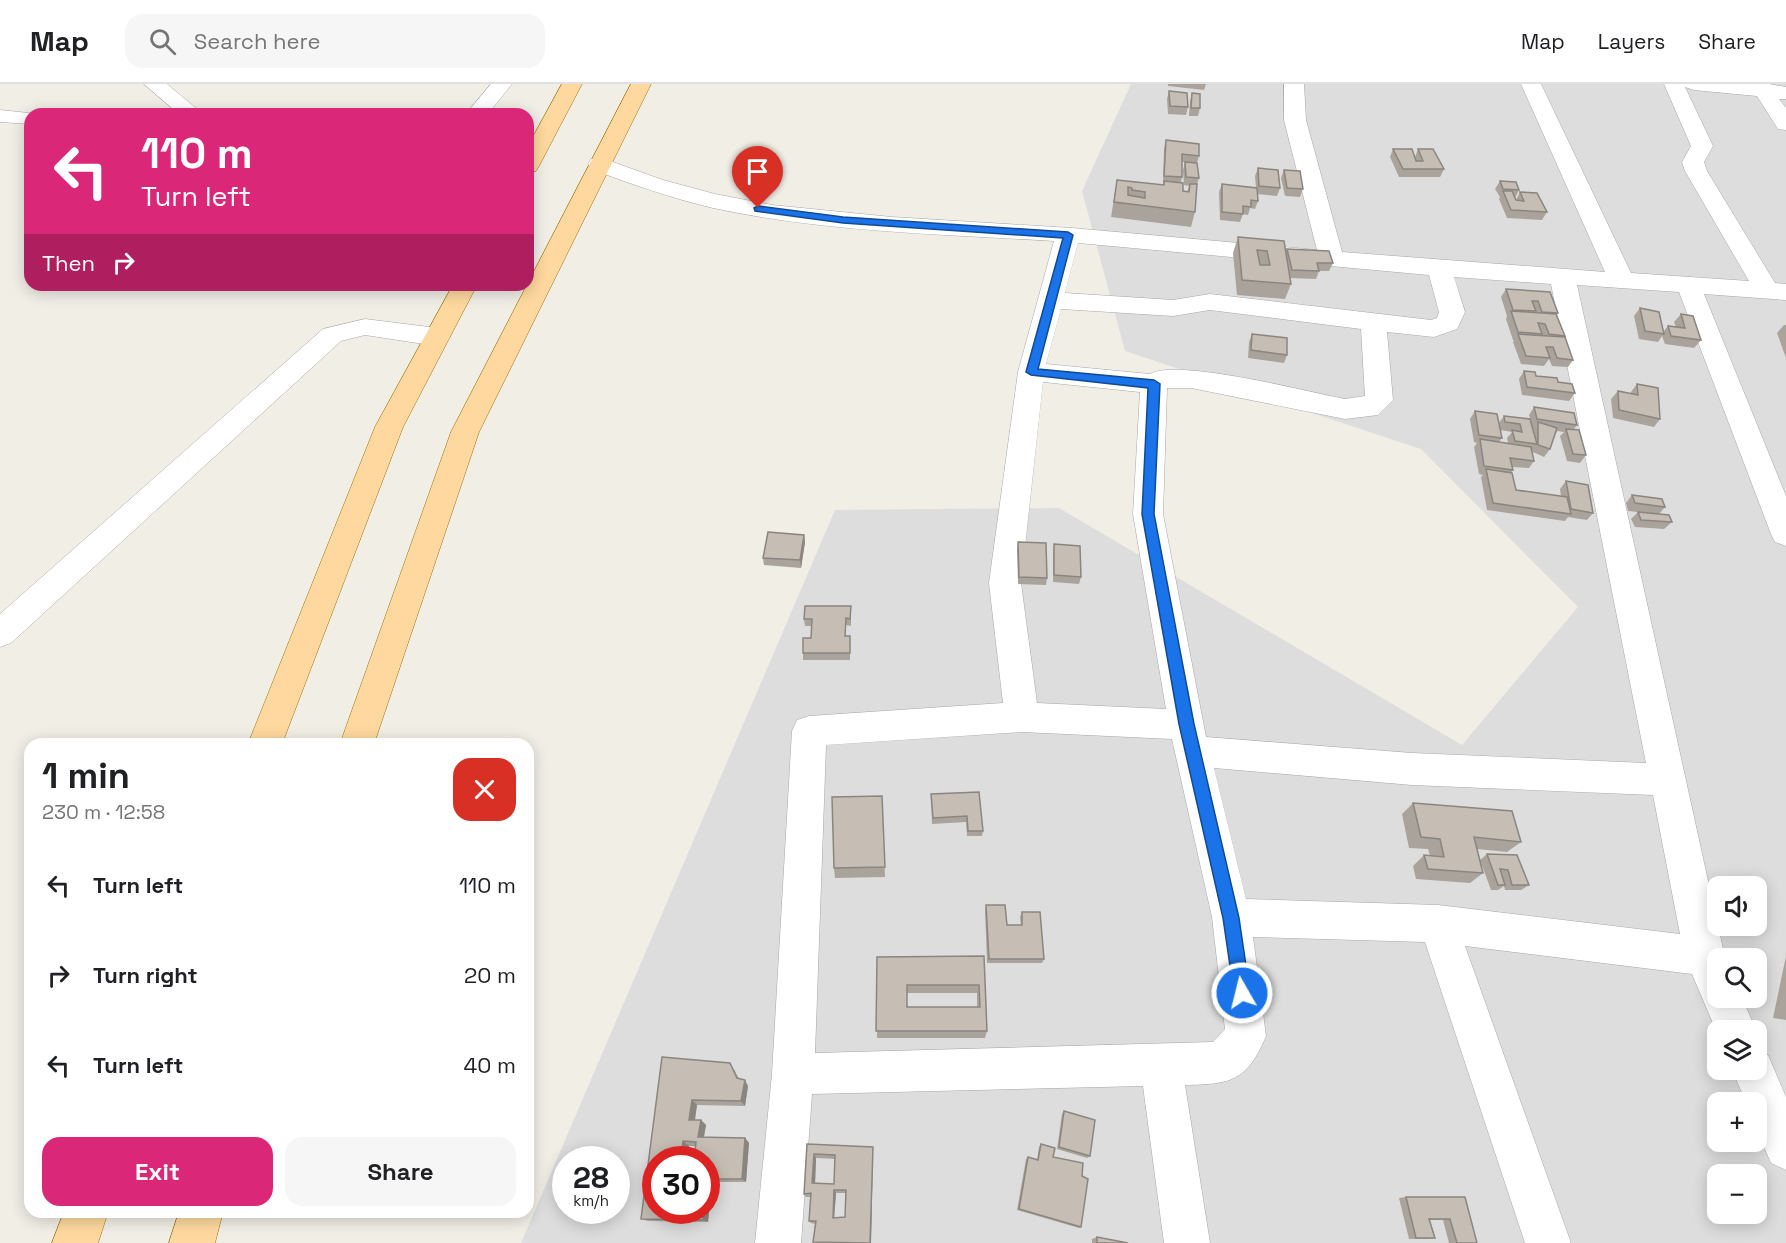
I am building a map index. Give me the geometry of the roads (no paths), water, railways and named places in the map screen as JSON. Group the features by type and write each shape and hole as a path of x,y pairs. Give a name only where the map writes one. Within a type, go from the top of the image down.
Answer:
{"main road":[{"path":"534,149 572,84"},
{"path":"359,738 465,432 640,84"},
{"path":"267,738 389,427 462,291"},
{"path":"75,1243 84,1218"},
{"path":"192,1243 199,1218"}],"street":[{"path":"154,84 184,108"},
{"path":"1294,84 1294,120 1331,257"},
{"path":"1531,84 1621,279"},
{"path":"1674,84 1702,146 1693,162 1695,171 1776,291"},
{"path":"1694,84 1761,87 1786,93"},
{"path":"481,108 497,86"},
{"path":"1761,87 1786,124"},
{"path":"0,116 24,118"},
{"path":"599,164 643,183 737,206 843,220 1068,235 1439,268 1776,291"},
{"path":"1022,717 1005,583 1031,372 1068,235"},
{"path":"1051,300 1173,308 1210,302 1434,329 1448,323 1452,312 1439,268"},
{"path":"1562,275 1707,953"},
{"path":"1688,284 1786,534"},
{"path":"1031,372 1154,384 1164,378 1191,379 1345,409 1368,408 1379,400 1373,322"},
{"path":"0,634 332,335 365,327 437,337"},
{"path":"793,1074 1223,1063 1246,1036 1231,918 1189,738 1148,514 1154,384"},
{"path":"778,1243 793,1074 809,732 1022,717 1412,769 1669,780"},
{"path":"1231,918 1438,924 1707,970"},
{"path":"1438,924 1548,1243"},
{"path":"1161,1064 1187,1243"},
{"path":"1758,1080 1783,1136"}]}
